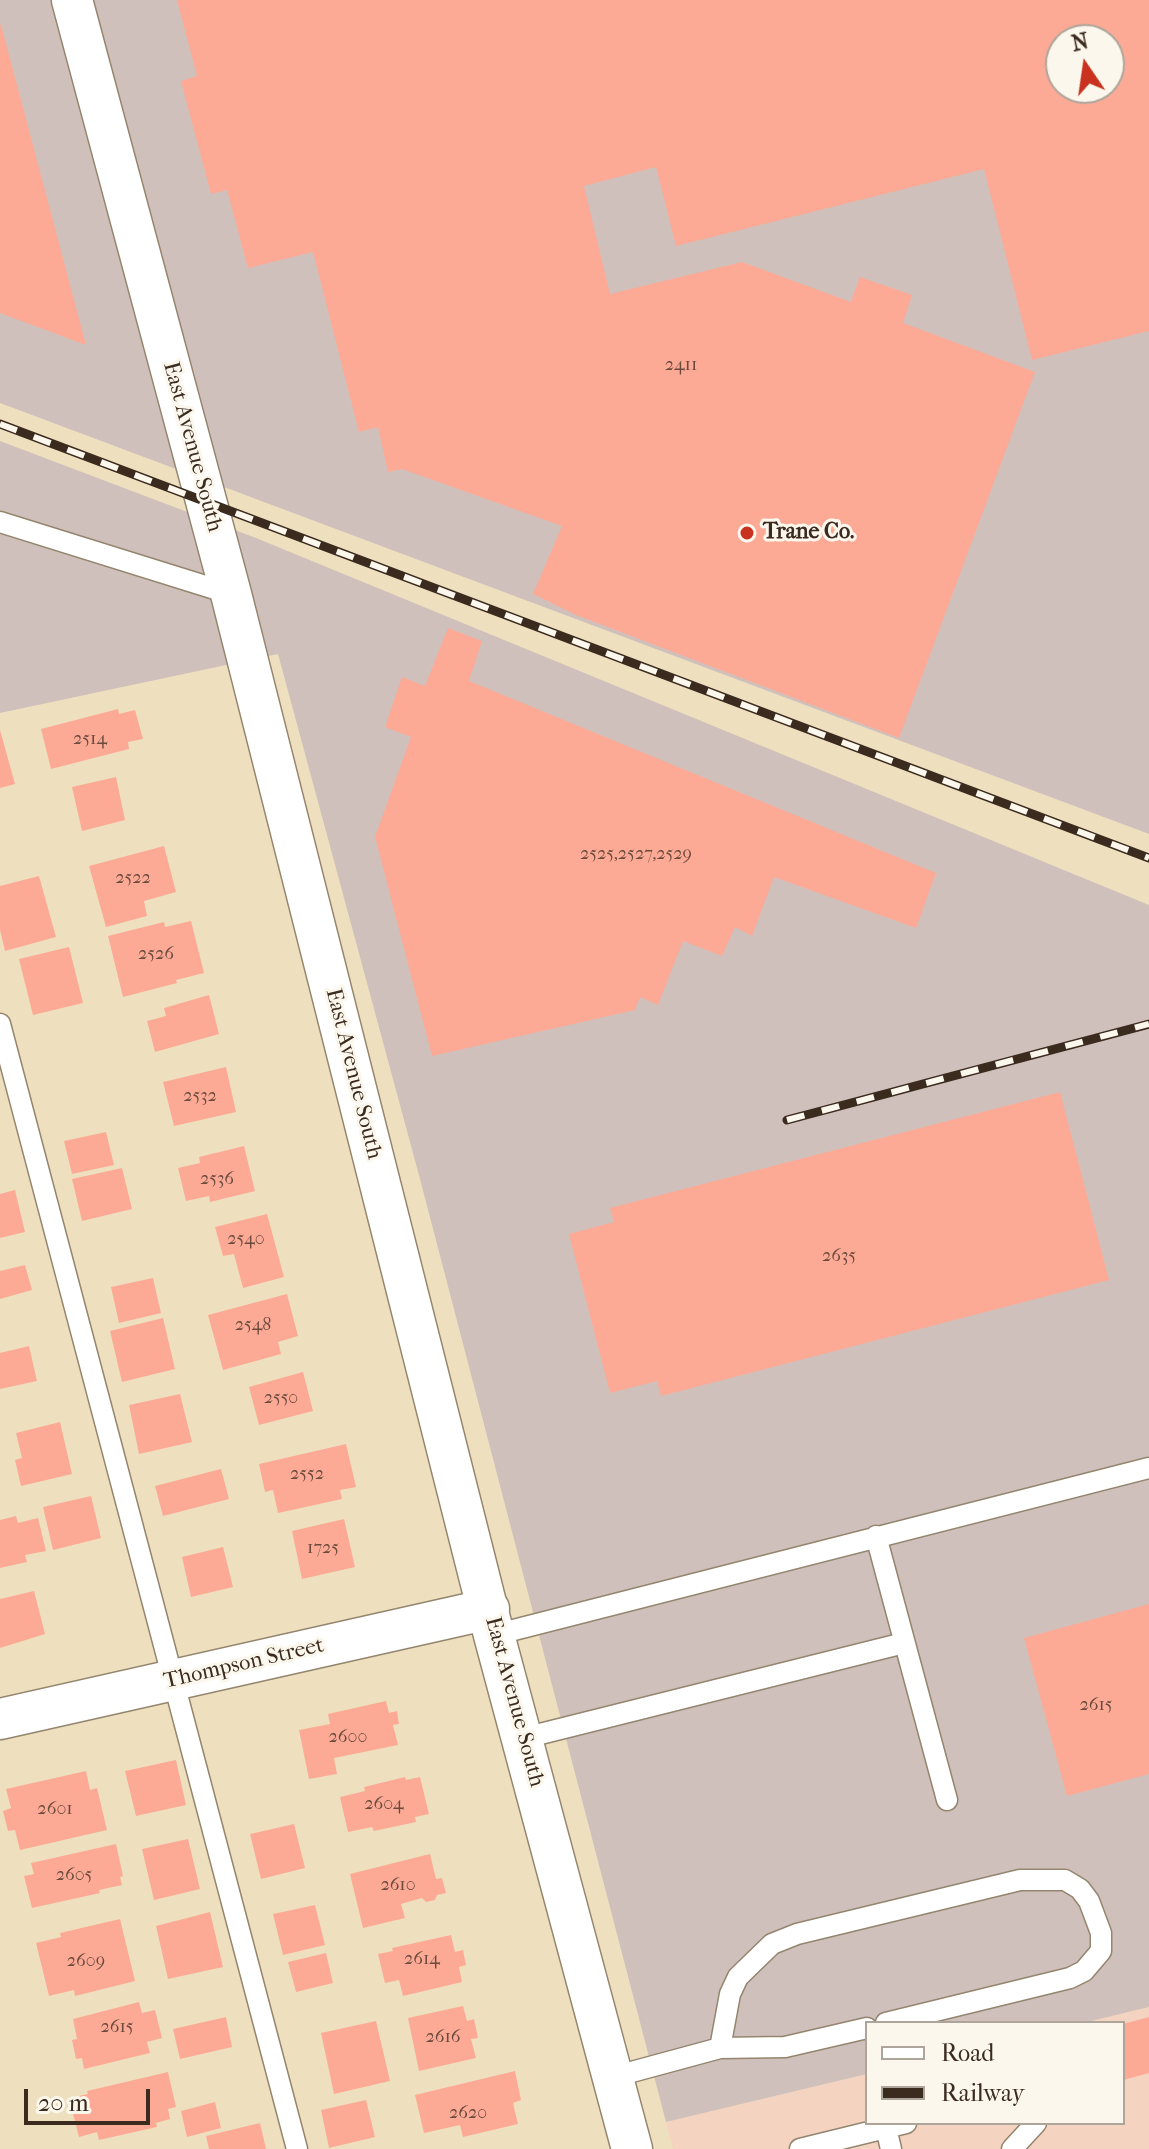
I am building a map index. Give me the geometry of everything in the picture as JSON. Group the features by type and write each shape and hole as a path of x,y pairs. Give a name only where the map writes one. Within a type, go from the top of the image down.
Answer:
{"street":[{"name":"East Avenue South","path":"72,0 231,594 492,1622 632,2149"},
{"name":"Thompson Street","path":"0,1719 173,1680 492,1622"}],"lane":[{"path":"0,522 231,594"},
{"path":"0,1024 297,2149"},
{"path":"492,1622 876,1536 1149,1468"},
{"path":"876,1536 947,1800"},
{"path":"524,1738 904,1643"},
{"path":"720,2048 730,1994 738,1977 772,1944 797,1934 1020,1880 1065,1880 1080,1889 1089,1901 1101,1933 1101,1951 1084,1971 1070,1978 894,2021"},
{"path":"613,2077 720,2048 785,2047 865,2028"},
{"path":"1012,2149 1034,2125"},
{"path":"800,2149 896,2126 891,2149"}],"shaded area":[{"name":"Trane Co.","path":"0,0 1149,0 1149,834 0,403"},
{"path":"0,441 256,538 1149,905 1149,2007 1091,2021 865,2021 865,2074 666,2122 420,1179 278,654 0,713"},
{"path":"1149,2007 1149,2149 673,2149 666,2122 865,2074 865,2125 1125,2125 1125,2021 1091,2021"}],"building":[{"name":"Trane Co.","path":"177,0 1149,0 1149,331 1032,360 984,169 676,246 656,167 584,186 610,294 742,262 851,302 860,277 912,295 903,323 1035,372 899,738 576,615 533,594 562,526 402,469 388,472 378,427 359,432 313,252 248,268 227,190 211,194 181,81 197,76"},
{"path":"1,25 86,345 0,313"},
{"path":"448,628 482,641 469,681 936,873 916,928 774,877 752,936 735,927 722,956 683,941 658,1005 640,997 635,1010 432,1056 375,837 411,737 385,727 402,677 425,686"},
{"path":"118,709 119,714 135,710 143,739 128,742 129,749 51,769 41,729"},
{"path":"0,730 15,784 0,788"},
{"path":"116,777 125,820 82,831 72,787"},
{"path":"164,846 176,892 144,901 147,916 106,927 89,866"},
{"path":"39,876 56,937 5,951 0,930 0,886"},
{"path":"191,921 204,973 123,997 108,936 164,922 165,927"},
{"path":"69,947 83,1003 33,1015 19,959"},
{"path":"209,995 219,1034 155,1052 147,1021 166,1016 164,1008"},
{"path":"226,1067 236,1112 174,1126 163,1082"},
{"path":"1060,1092 1109,1280 661,1396 657,1381 610,1393 569,1234 614,1222 610,1208"},
{"path":"106,1132 114,1165 72,1174 64,1141"},
{"path":"244,1146 255,1191 210,1202 209,1196 186,1201 178,1168 200,1163 199,1157"},
{"path":"122,1168 132,1209 82,1221 72,1179"},
{"path":"15,1190 25,1232 0,1238 0,1194"},
{"path":"267,1214 284,1277 243,1288 234,1254 223,1256 215,1227"},
{"path":"25,1265 32,1290 0,1299 0,1271"},
{"path":"153,1278 161,1313 119,1323 111,1287"},
{"path":"287,1294 298,1336 278,1342 281,1354 223,1370 208,1315"},
{"path":"163,1318 175,1369 122,1382 110,1331"},
{"path":"29,1346 37,1381 0,1389 0,1353"},
{"path":"303,1372 313,1411 259,1425 249,1387"},
{"path":"180,1394 192,1442 139,1454 129,1405"},
{"path":"60,1422 72,1474 21,1486 15,1460 22,1458 16,1433"},
{"path":"346,1444 356,1487 340,1490 342,1499 278,1513 273,1490 265,1492 259,1464"},
{"path":"221,1469 229,1499 163,1516 155,1486"},
{"path":"91,1496 101,1538 53,1550 43,1507"},
{"path":"16,1516 18,1523 38,1518 46,1551 25,1555 27,1562 0,1568 0,1520"},
{"path":"344,1519 355,1567 302,1579 292,1531"},
{"path":"223,1547 233,1587 191,1597 182,1557"},
{"path":"34,1591 45,1634 0,1648 0,1599"},
{"path":"1149,1604 1149,1774 1067,1796 1024,1638"},
{"path":"386,1701 389,1713 397,1711 399,1724 393,1725 398,1745 334,1758 337,1774 309,1779 299,1730 330,1724 328,1714"},
{"path":"176,1760 186,1805 136,1816 125,1771"},
{"path":"86,1771 90,1790 97,1788 107,1830 20,1850 15,1830 8,1831 3,1811 11,1808 6,1789"},
{"path":"405,1777 406,1780 420,1777 429,1814 415,1817 416,1822 374,1831 372,1827 348,1832 340,1797 365,1791 364,1787"},
{"path":"294,1824 305,1868 261,1879 250,1834"},
{"path":"188,1839 200,1889 154,1900 142,1849"},
{"path":"116,1844 122,1885 32,1908 24,1876 34,1874 31,1863"},
{"path":"430,1854 436,1879 442,1878 446,1893 437,1895 435,1900 426,1902 422,1898 401,1904 405,1918 363,1928 350,1874"},
{"path":"315,1905 325,1945 283,1955 273,1914"},
{"path":"210,1912 223,1967 168,1979 156,1926"},
{"path":"120,1919 135,1981 75,1996 74,1990 49,1996 36,1943 61,1937 60,1933"},
{"path":"451,1935 455,1952 463,1950 466,1965 459,1967 462,1982 403,1996 399,1980 385,1983 378,1954"},
{"path":"326,1953 333,1983 296,1992 288,1962"},
{"path":"139,2002 142,2013 155,2010 162,2038 147,2042 150,2053 84,2069 82,2058 76,2059 72,2040 77,2039 73,2019"},
{"path":"463,2006 467,2021 474,2019 478,2038 471,2039 476,2058 419,2071 408,2018"},
{"path":"226,2017 232,2047 180,2059 173,2029"},
{"path":"1149,2017 1149,2073 1125,2079 1125,2023"},
{"path":"376,2021 390,2081 334,2094 321,2033"},
{"path":"515,2071 521,2100 513,2103 518,2124 463,2137 460,2125 424,2133 415,2095"},
{"path":"168,2072 176,2107 168,2109 170,2119 156,2123 157,2127 99,2140 97,2132 79,2137 69,2098"},
{"path":"366,2100 375,2137 329,2148 321,2110"},
{"path":"215,2102 221,2128 187,2137 181,2111"},
{"path":"260,2123 266,2149 209,2149 206,2136"}],"railway":[{"path":"0,424 1149,858"},
{"path":"787,1120 1149,1024"}],"place":[{"name":"Trane Co.","path":"747,533"}]}
